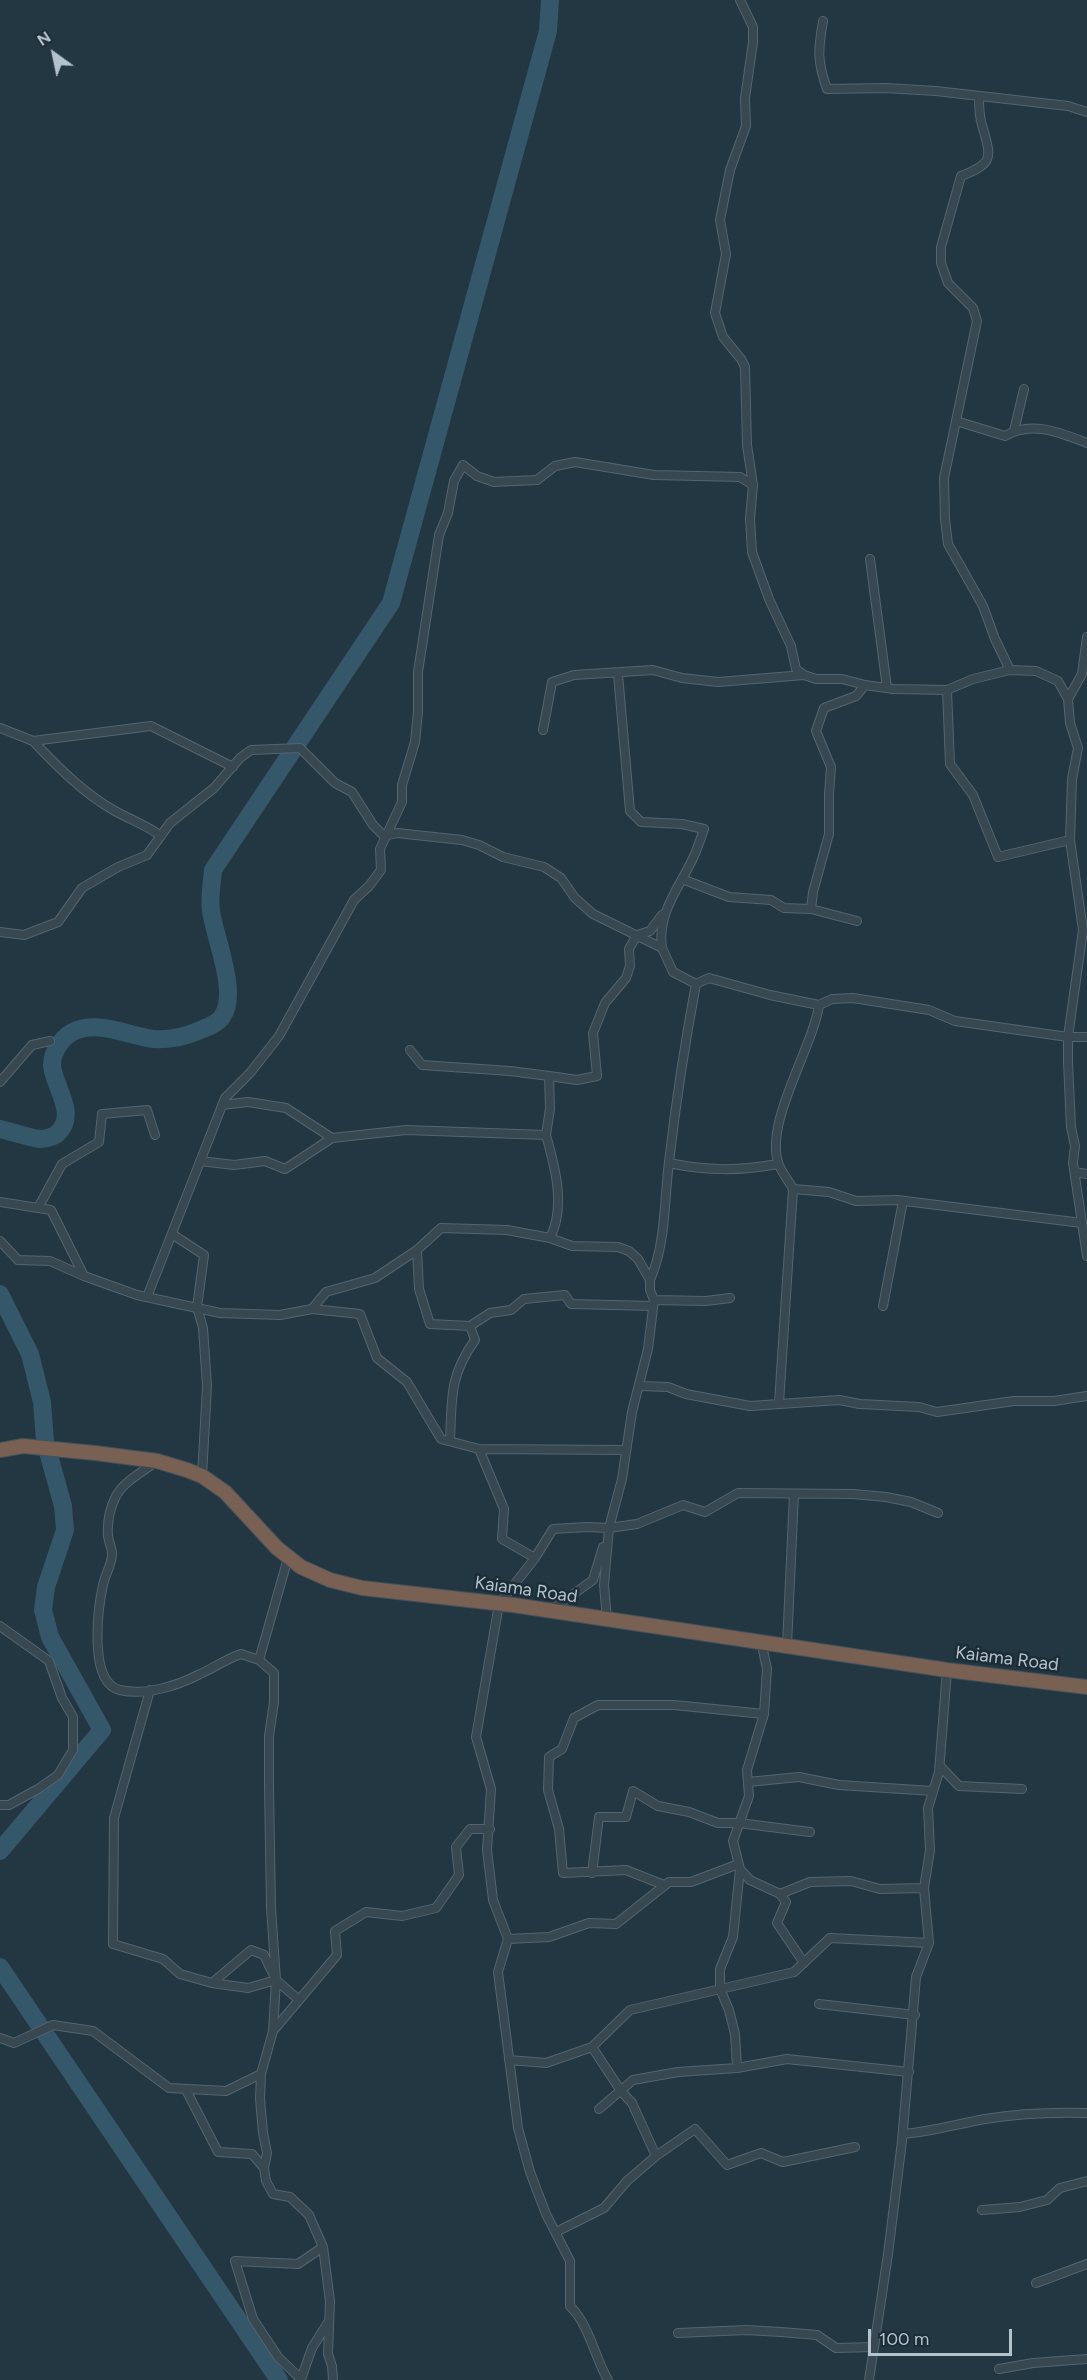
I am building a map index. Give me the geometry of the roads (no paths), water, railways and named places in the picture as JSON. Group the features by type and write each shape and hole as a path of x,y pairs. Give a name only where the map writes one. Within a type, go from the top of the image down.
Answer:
{"highway":[{"name":"Kaiama Road","path":"0,1450 23,1446 157,1461 202,1476 238,1504 288,1558 314,1574 362,1588 499,1604 947,1670 1087,1687"}],"street":[{"path":"740,0 753,27 753,42 745,98 746,126 730,170 720,220 726,254 715,313 723,337 741,358 745,367 747,445 753,485 750,518 752,552 769,599 790,646 796,669 804,675 816,679 842,679 887,688 947,690 974,678 1010,670 1036,671 1058,681 1068,699 1070,723 1078,748 1072,779 1070,840 1083,930 1068,1037 1071,1126 1087,1256"},
{"path":"823,21 819,44 819,66 827,89 885,88 936,91 1068,106 1087,112"},
{"path":"979,96 981,123 988,142 989,155 980,169 961,176 941,247 941,263 948,283 974,308 977,321 944,478 945,519 948,544 983,606 994,639 1010,670"},
{"path":"1014,431 1024,389"},
{"path":"956,421 1005,436 1026,428 1052,430 1087,443"},
{"path":"147,1296 225,1098 250,1073 279,1036 354,900 381,870 380,849 384,836 396,818 402,802 402,785 415,742 418,672 436,549 448,513 454,481 463,465 477,476 494,482 537,480 555,466 575,462 654,476 740,477 753,485"},
{"path":"870,559 887,688"},
{"path":"1068,699 1082,674 1087,637"},
{"path":"543,730 552,682 574,675 653,670 682,678 718,682 804,675"},
{"path":"410,1050 422,1065 510,1071 577,1080 597,1076 593,1033 605,1003 626,978 630,966 629,949 637,935 650,931 664,913 695,855 704,829 682,824 641,822 630,812 618,674"},
{"path":"811,909 813,892 829,834 831,767 816,731 824,708 856,696 865,685"},
{"path":"947,690 950,764 973,795 998,857 1070,840"},
{"path":"33,741 151,726 233,767"},
{"path":"0,728 33,741 95,798 116,812 146,825 161,836"},
{"path":"0,932 24,935 58,922 82,888 118,867 147,855 170,823 214,788 251,750 300,748 335,783 352,792 373,825 384,836"},
{"path":"384,836 397,832 462,840 479,844 503,857 544,867 561,878 575,898 588,911 662,948"},
{"path":"682,879 729,897 771,900 784,908 811,909 857,921"},
{"path":"664,913 660,934 662,948 673,972 696,984"},
{"path":"696,984 709,978 770,995 819,1005 832,999 853,998 929,1010 955,1021 1068,1037 1087,1037"},
{"path":"550,1611 593,1580 622,1479 632,1412 648,1349 654,1303 650,1280 658,1262 686,1033 696,984"},
{"path":"779,1403 793,1189 778,1164 776,1142 787,1096 817,1019 819,1005"},
{"path":"0,1082 32,1045 50,1041"},
{"path":"549,1077 550,1109 546,1135 557,1190 557,1223 550,1238"},
{"path":"222,1105 248,1102 286,1108 332,1138"},
{"path":"38,1208 62,1164 99,1142 102,1114 147,1110 155,1135"},
{"path":"200,1161 234,1165 265,1161 285,1168 332,1138 406,1130 546,1135"},
{"path":"669,1163 702,1170 750,1169 778,1164"},
{"path":"1075,1172 1087,1174"},
{"path":"793,1189 829,1192 856,1201 903,1200 1084,1219"},
{"path":"883,1306 903,1200"},
{"path":"0,1202 51,1210 84,1276"},
{"path":"312,1309 326,1292 375,1278 417,1250 441,1228 493,1228 550,1238 572,1245 618,1247 629,1251 638,1259 650,1280"},
{"path":"172,1234 204,1256 197,1307 203,1328 207,1386 202,1476"},
{"path":"0,1241 18,1260 50,1261 84,1276 147,1296 220,1313 280,1315 312,1309 360,1314 377,1358 406,1382 441,1439 479,1449 627,1450"},
{"path":"417,1250 419,1289 430,1324 470,1326 490,1313 511,1310 524,1299 565,1295 571,1304 654,1303 730,1298"},
{"path":"450,1441 453,1381 463,1357 475,1340 470,1326"},
{"path":"640,1386 668,1387 686,1394 750,1406 839,1400 860,1404 919,1407 937,1412 1014,1401 1054,1401 1087,1396"},
{"path":"479,1449 504,1509 502,1539 535,1558"},
{"path":"157,1461 121,1489 112,1506 108,1527 112,1558 103,1582 98,1635 102,1672 111,1686 126,1691 150,1690 188,1680 241,1654 259,1660 274,1674 274,1702 269,1736 269,1785 276,1980 273,2031 261,2074 263,2133 267,2153 264,2168 266,2181 273,2194 290,2197 309,2215 323,2247 329,2285 328,2354 333,2380"},
{"path":"608,2380 598,2363 582,2318 570,2306 570,2261 530,2172 521,2139 509,2060 498,1972 508,1939 493,1900 487,1850 491,1789 476,1737 499,1604 535,1558 553,1529 609,1528 637,1524 682,1505 705,1512 738,1492 852,1494 886,1497 911,1502 938,1513"},
{"path":"787,1645 794,1494"},
{"path":"607,1619 604,1585 609,1528"},
{"path":"259,1660 288,1558"},
{"path":"0,1626 49,1661 62,1698 73,1717 73,1750 58,1775 9,1805 0,1805"},
{"path":"737,2068 735,2034 720,1989 720,1969 733,1937 740,1869 734,1841 748,1796 747,1770 764,1714 767,1669 761,1641"},
{"path":"868,2380 903,2134 915,2015 916,1977 929,1943 924,1888 930,1850 928,1808 940,1766 947,1670"},
{"path":"150,1690 114,1818 113,1944 163,1959 180,1974 212,1983 249,1988 276,1980"},
{"path":"664,1885 626,1869 592,1873 563,1872 559,1830 548,1790 549,1757 562,1749 574,1718 598,1705 675,1705 764,1714"},
{"path":"940,1766 959,1786 1022,1789"},
{"path":"748,1782 799,1777 839,1785 933,1791"},
{"path":"592,1873 599,1817 626,1816 633,1791 658,1806 689,1812 718,1823 740,1823 810,1832"},
{"path":"273,2031 337,1955 335,1931 366,1912 402,1916 436,1908 459,1875 456,1847 470,1829 490,1829"},
{"path":"508,1939 549,1937 589,1923 616,1924 669,1882 691,1882 736,1865 750,1880 780,1894 786,1902 777,1923 804,1963"},
{"path":"780,1894 810,1882 851,1881 880,1889 924,1888"},
{"path":"509,2060 546,2062 592,2047 630,2010 794,1972 830,1938 929,1943"},
{"path":"212,1983 251,1950 264,1955 276,1980 299,2000"},
{"path":"819,2004 915,2015"},
{"path":"0,2038 14,2043 53,2025 93,2031 168,2088 226,2091 261,2074"},
{"path":"592,2047 621,2091 632,2103 656,2156"},
{"path":"599,2109 633,2080 678,2072 737,2068 787,2059 909,2072"},
{"path":"186,2090 218,2152 252,2154 264,2168"},
{"path":"903,2134 932,2132 987,2119 1087,2113"},
{"path":"556,2232 604,2208 627,2181 656,2156 695,2128 727,2165 761,2152 783,2162 855,2147"},
{"path":"982,2210 1020,2207 1047,2200 1060,2188 1087,2181"},
{"path":"323,2247 298,2264 235,2261 253,2319 278,2357 301,2379 312,2348 329,2320"},
{"path":"1036,2283 1087,2264"},
{"path":"678,2333 746,2330 781,2332 817,2336 836,2348 874,2347"},
{"path":"999,2369 1033,2363 1087,2359"}],"waterway":[{"path":"0,1129 40,1139 57,1134 63,1126 66,1118 65,1109 53,1073 52,1060 56,1049 72,1032 96,1027 154,1039 171,1038 187,1035 214,1024 222,1017 227,1007 227,980 211,911 213,870 391,603 548,31 550,0"},
{"path":"0,1294 30,1354 42,1402 45,1441 63,1506 65,1530 46,1587 43,1610 50,1637 102,1730 0,1851"},
{"path":"0,1967 279,2380"}]}
